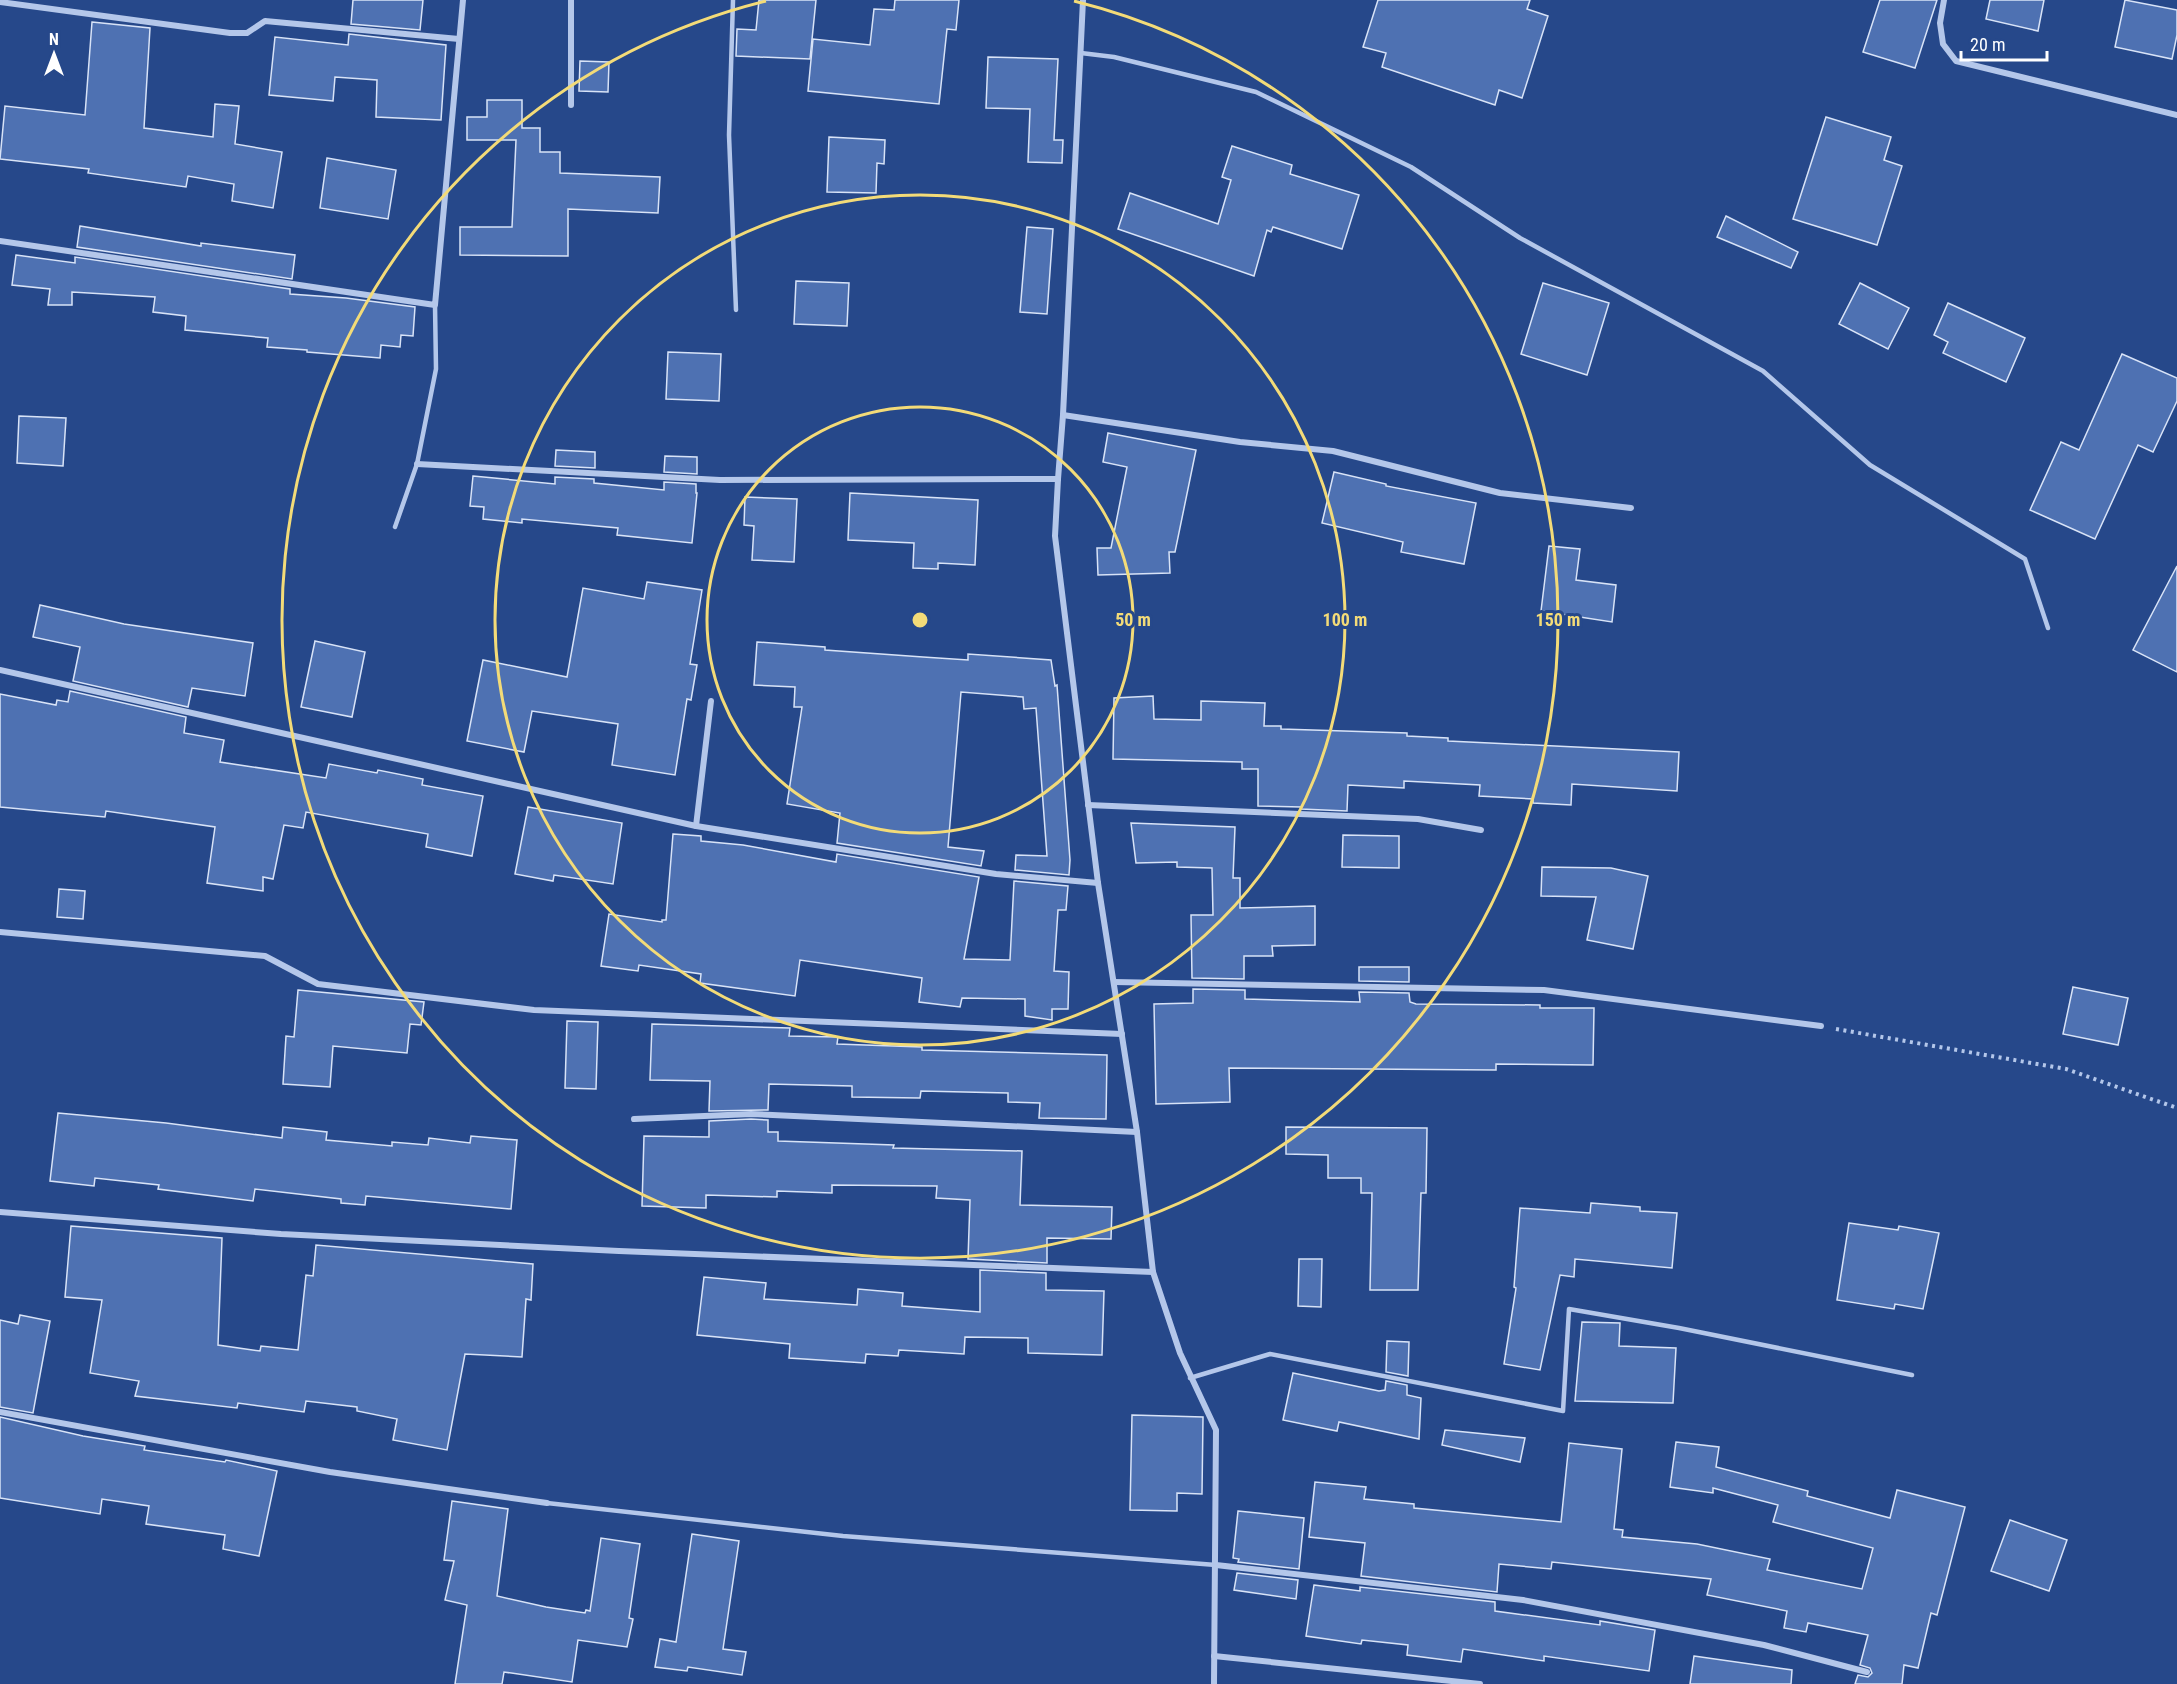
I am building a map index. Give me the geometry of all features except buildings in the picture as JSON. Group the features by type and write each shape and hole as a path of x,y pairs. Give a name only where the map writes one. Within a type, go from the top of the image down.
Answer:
{"street":[{"path":"0,241 435,305 463,0"},
{"path":"571,0 571,105"},
{"path":"1083,0 1055,536 1098,883 1137,1132 1153,1272 1180,1353 1216,1430 1214,1684"},
{"path":"1944,0 1940,23 1942,44 1956,61 2177,116"},
{"path":"0,2 230,33 247,33 265,21 459,39"},
{"path":"1063,415 1240,442 1332,451 1500,493 1631,508"},
{"path":"417,464 720,480 1058,479"},
{"path":"0,670 696,826 996,874 1098,883"},
{"path":"696,826 711,701"},
{"path":"1088,805 1418,819 1481,830"},
{"path":"0,932 265,956 318,984 534,1010 1122,1034"},
{"path":"1114,982 1544,990 1821,1026"},
{"path":"634,1119 751,1114 1137,1132"},
{"path":"0,1212 281,1234 619,1251 1153,1272"},
{"path":"0,1412 330,1472 547,1503"},
{"path":"1216,1565 1523,1600 1764,1646 1867,1672"},
{"path":"1214,1656 1480,1684"}],"lane":[{"path":"733,0 729,135 736,310"},
{"path":"1081,53 1114,57 1256,92 1411,166 1520,238 1763,371 1870,465 2025,559 2048,628"},
{"path":"395,527 417,464 436,369 435,305"},
{"path":"1190,1378 1270,1354 1563,1411 1569,1309 1679,1328 1912,1375"},
{"path":"547,1503 843,1536 1216,1565"}],"path":[{"path":"1821,1026 2066,1070 2177,1108"}]}
